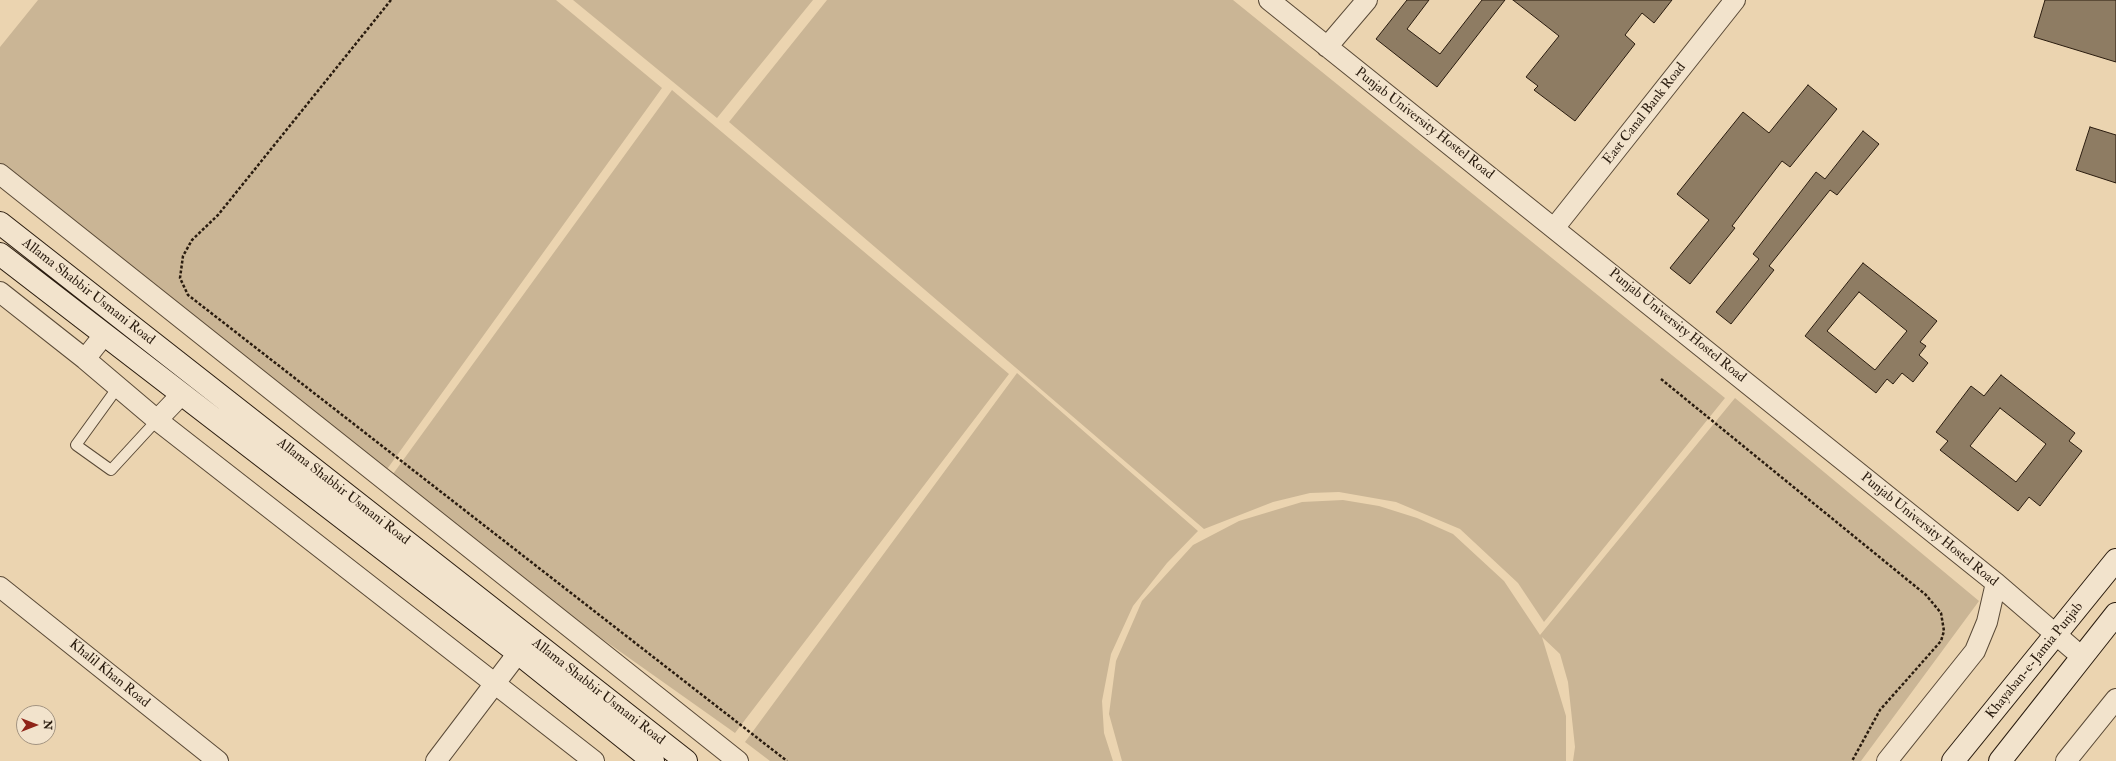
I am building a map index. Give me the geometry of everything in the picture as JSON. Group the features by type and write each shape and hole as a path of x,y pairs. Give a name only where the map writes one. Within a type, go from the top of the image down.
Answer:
{"main road":[{"name":"Allama Shabbir Usmani Road","path":"0,223 686,761"},
{"name":"Allama Shabbir Usmani Road","path":"0,254 181,395 518,653 653,761"},
{"name":"Khayaban-e-Jamia Punjab","path":"1953,761 2116,560"},
{"path":"2000,761 2116,614"}],"street":[{"name":"Punjab University Hostel Road","path":"1269,0 1555,227 1996,584 2082,657"},
{"path":"1327,47 1367,0"},
{"name":"East Canal Bank Road","path":"1555,227 1735,0"},
{"path":"0,174 738,761"},
{"path":"0,292 85,359 157,420 495,682 594,761"},
{"path":"85,359 104,335"},
{"path":"157,420 181,395"},
{"path":"1887,761 1975,651 1987,622 1996,584"},
{"name":"Khalil Khan Road","path":"0,587 218,761"},
{"path":"436,761 518,653"},
{"path":"2066,761 2116,699"}],"lane":[{"path":"118,387 76,445 111,470 157,420"}],"path":[{"path":"391,0 218,215 192,240 183,256 180,278 188,295 787,761"},
{"path":"1661,379 1926,595 1941,613 1944,631 1941,641 1895,691 1880,710 1852,761"}],"shaded area":[{"path":"38,0 556,0 662,88 385,472 0,181 0,47"},
{"path":"573,0 813,0 717,118"},
{"path":"827,0 1233,0 1725,398 1544,622 1518,583 1460,529 1396,502 1339,492 1310,493 1273,502 1204,529 729,122"},
{"path":"672,90 1009,374 735,733 385,485"},
{"path":"1017,373 1198,531 1167,563 1133,606 1111,654 1102,701 1104,733 1113,761 770,761 745,742"},
{"path":"1735,398 1979,601 1861,761 1573,761 1575,747 1568,682 1560,654 1542,637 1566,716 1566,761 1122,761 1109,714 1116,661 1142,601 1193,545 1239,521 1302,502 1343,500 1379,506 1417,518 1453,534 1504,581 1540,635"}],"building":[{"path":"1407,0 1429,0 1407,29 1440,54 1482,0 1505,0 1437,87 1376,39"},
{"path":"1513,0 1672,0 1654,23 1642,13 1625,35 1635,44 1575,121 1534,90 1538,86 1526,77 1559,36"},
{"path":"2045,0 2116,0 2116,62 2034,37"},
{"path":"1808,85 1837,109 1790,167 1782,161 1732,226 1735,228 1690,284 1670,268 1709,220 1677,194 1743,112 1769,133"},
{"path":"2090,127 2116,135 2116,183 2076,170"},
{"path":"1863,131 1879,144 1837,195 1830,190 1769,266 1774,270 1731,324 1716,312 1759,259 1753,254 1816,172 1825,179"},
{"path":"1863,263 1937,321 1920,342 1926,346 1919,355 1928,363 1913,382 1902,373 1893,384 1887,379 1876,393 1805,336","holes":["1859,292 1907,331 1875,370 1827,331"]},
{"path":"2001,375 2075,433 2069,441 2082,451 2040,506 2029,497 2018,511 1940,450 1948,441 1936,432 1971,386 1984,396","holes":["2000,408 2046,444 2016,482 1970,446"]}]}
